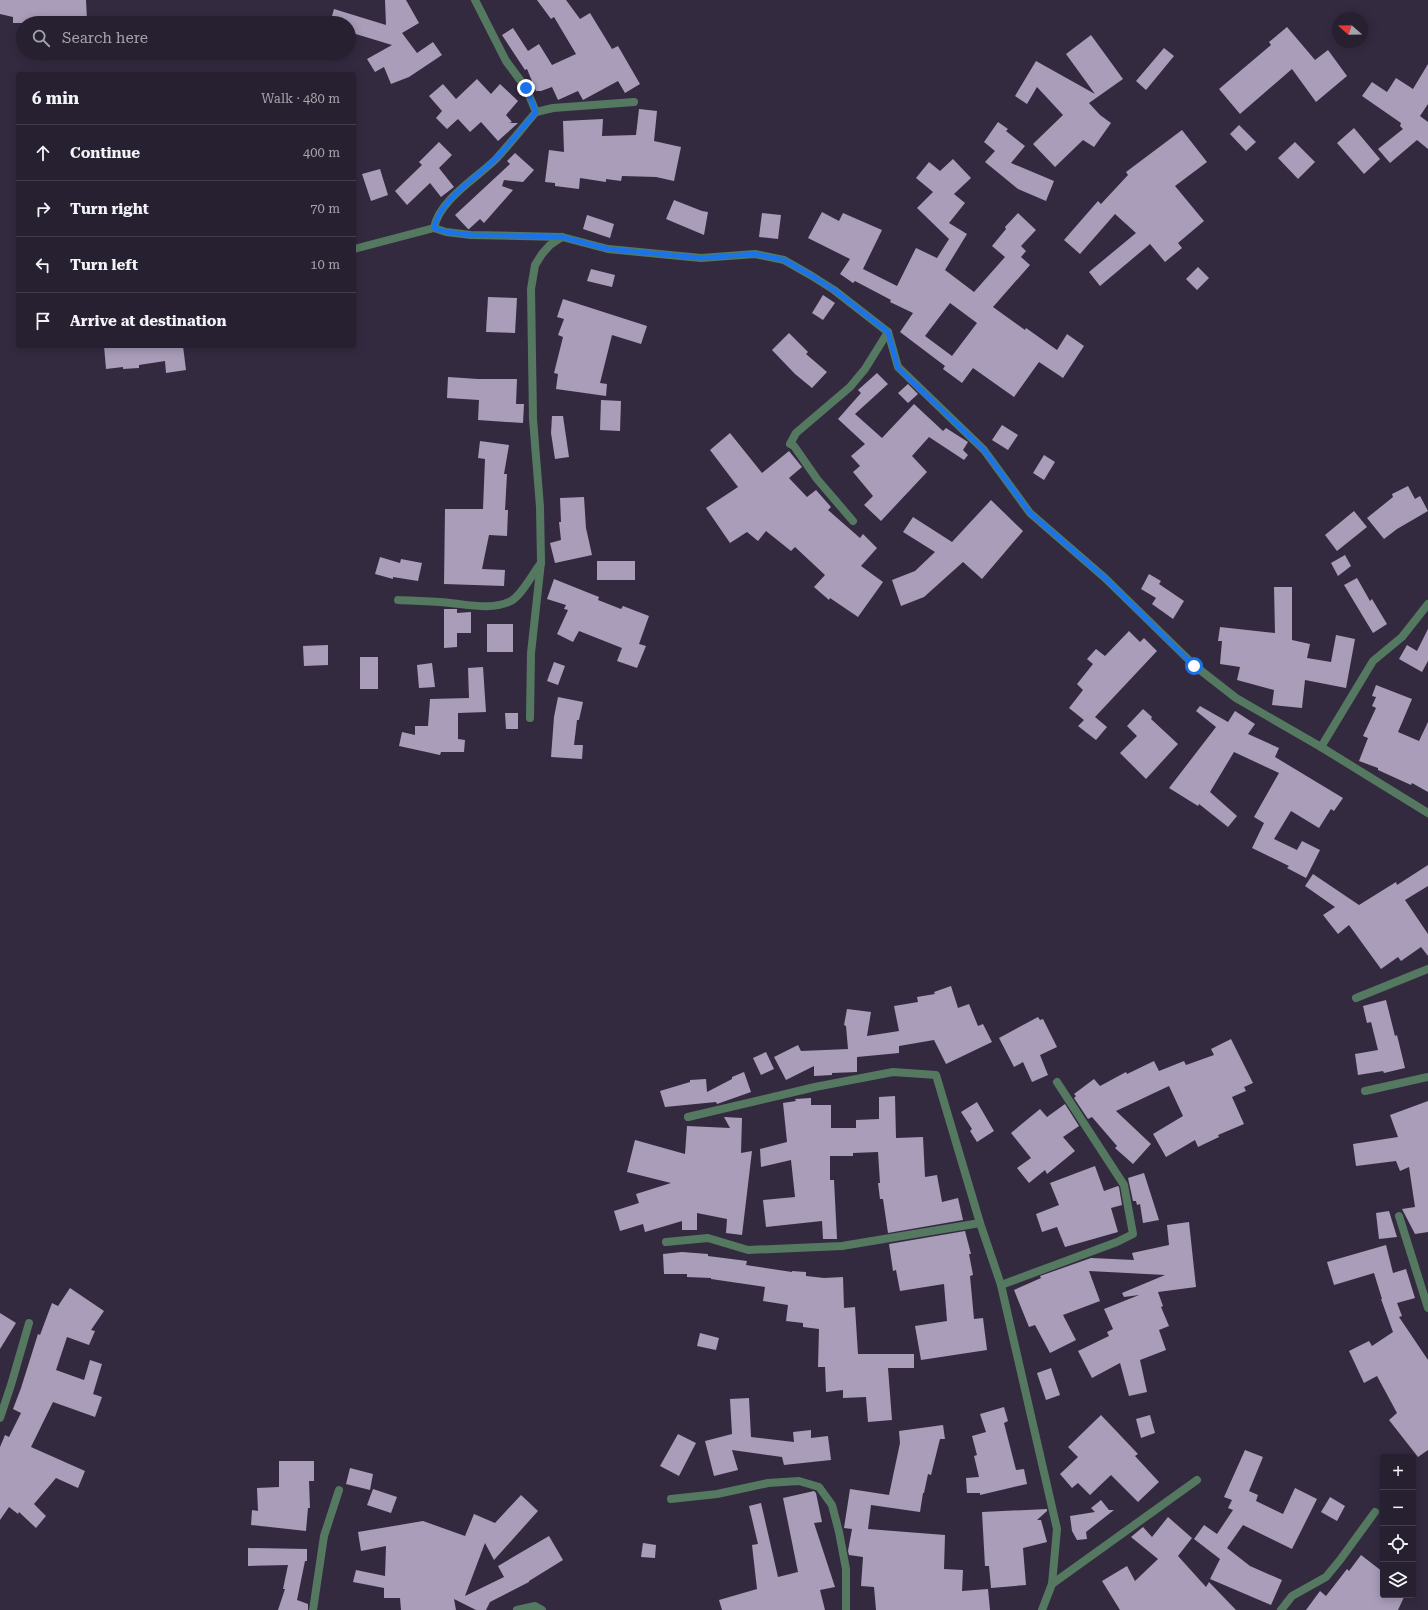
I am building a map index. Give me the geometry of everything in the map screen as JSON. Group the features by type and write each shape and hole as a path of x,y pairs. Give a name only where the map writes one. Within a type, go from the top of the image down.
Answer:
{"street":[{"path":"475,0 506,61 526,88 536,112"},
{"path":"434,228 435,219 446,205 466,184 496,159 536,112 553,108 634,102"},
{"path":"356,248 434,228 446,232 471,235 562,237 608,249 701,258 755,254 784,260 834,290 888,332 898,368 984,450 1030,513 1105,578 1194,666 1236,698 1428,813"},
{"path":"530,718 532,653 541,562 540,507 534,419 531,289 535,265 546,250 562,237"},
{"path":"853,521 817,479 794,446 790,444 796,434 855,381 865,369 888,332"},
{"path":"398,600 474,606 499,605 512,601 520,593 541,562"},
{"path":"1320,747 1351,699 1373,661 1402,637 1428,604"},
{"path":"1356,998 1428,969"},
{"path":"688,1117 815,1087 893,1072 936,1075 980,1223 1001,1285 1057,1529 1052,1584 1042,1610"},
{"path":"1365,1091 1428,1077"},
{"path":"1001,1285 1117,1242 1133,1234 1124,1185 1057,1082"},
{"path":"1399,1216 1428,1308"},
{"path":"666,1242 708,1238 748,1250 842,1246 980,1223"},
{"path":"0,1418 29,1323"},
{"path":"671,1499 717,1494 768,1483 799,1480 819,1487 832,1505 839,1532 846,1569 846,1610"},
{"path":"1052,1584 1197,1480"},
{"path":"313,1610 324,1536 339,1490"},
{"path":"1281,1610 1292,1596 1326,1577 1375,1512"},
{"path":"517,1610 535,1606 542,1610"}],"building":[{"path":"0,0 86,0 87,16 16,16 16,23 13,23 13,17 0,14"},
{"path":"385,0 406,0 419,23 402,33 417,53 433,42 442,55 409,77 391,84 384,67 375,72 367,59 392,45 356,34 356,16 332,16 334,9 386,25"},
{"path":"537,0 566,0 580,19 590,13 612,49 618,46 640,84 625,93 618,81 583,100 578,91 558,100 552,87 541,91 536,91 527,69 525,70 502,35 513,28 528,51 539,44 552,65 576,54 554,17 551,19"},
{"path":"1287,27 1315,60 1328,50 1347,76 1316,102 1292,69 1240,114 1219,89 1271,45 1269,42"},
{"path":"1091,35 1123,79 1089,103 1100,115 1111,123 1094,147 1083,140 1055,167 1033,144 1063,115 1037,87 1027,104 1015,96 1036,61 1095,94 1066,54"},
{"path":"1164,48 1174,56 1146,90 1136,81"},
{"path":"1428,64 1428,104 1420,116 1428,122 1428,149 1417,140 1390,163 1378,149 1403,129 1400,126 1401,123 1362,96 1372,82 1387,92 1396,78 1413,89"},
{"path":"477,79 491,94 500,84 518,101 506,115 512,122 509,123 518,123 498,141 481,122 470,132 458,119 447,129 436,118 442,111 429,96 443,84 456,99"},
{"path":"639,109 657,111 654,141 681,147 674,181 656,177 622,176 621,181 606,179 606,182 580,178 579,189 555,186 555,183 545,182 549,150 564,152 563,121 603,119 602,136 636,135"},
{"path":"998,122 1008,129 1006,131 1025,146 1011,163 1054,181 1046,201 1018,189 985,162 995,151 984,142"},
{"path":"1239,125 1256,142 1246,151 1230,134"},
{"path":"1354,128 1380,159 1364,174 1337,143"},
{"path":"1182,130 1207,162 1175,186 1204,221 1178,243 1182,248 1165,262 1150,244 1100,286 1089,272 1136,233 1115,214 1080,254 1064,240 1098,201 1101,204 1128,175 1126,172"},
{"path":"439,142 452,155 439,168 454,187 441,197 430,183 407,205 395,191 422,165 419,162"},
{"path":"1295,142 1315,162 1298,179 1278,158"},
{"path":"515,153 534,170 523,182 504,180 502,186 513,190 484,223 480,219 468,229 455,215 510,164 507,161"},
{"path":"953,159 971,178 954,194 965,203 949,223 967,234 945,270 974,292 1005,257 992,246 1006,229 1005,227 1018,213 1036,230 1021,246 1026,251 1021,257 1030,265 993,307 1025,330 1026,328 1057,350 1067,334 1084,346 1063,378 1039,362 1014,397 973,368 962,383 943,369 945,366 900,332 913,313 890,302 891,300 855,281 853,283 840,274 850,259 808,238 822,212 839,221 843,213 882,230 863,269 897,286 916,248 937,258 949,239 917,208 933,192 916,178 929,162 940,171","holes":["950,303 977,323 952,356 925,336"]},
{"path":"380,169 388,195 371,201 362,174"},
{"path":"674,200 708,212 704,235 666,219"},
{"path":"762,213 781,215 778,239 759,237"},
{"path":"587,215 614,224 610,238 583,229"},
{"path":"1198,267 1209,278 1197,290 1186,279"},
{"path":"591,269 615,275 612,287 587,281"},
{"path":"823,295 835,303 823,320 812,313"},
{"path":"488,297 517,298 515,333 486,332"},
{"path":"563,299 647,326 641,344 612,335 600,383 607,384 606,396 556,389 558,374 554,373 563,337 558,335 564,319 557,317"},
{"path":"789,333 808,352 806,354 827,372 812,388 795,374 772,350"},
{"path":"104,348 183,348 186,370 166,373 165,361 139,365 139,368 123,369 123,367 106,369"},
{"path":"877,373 888,384 855,414 882,438 914,404 943,431 946,428 968,442 963,450 968,455 964,460 929,437 912,456 927,472 881,521 864,505 873,496 853,472 860,466 851,456 865,444 838,419 861,393 858,390"},
{"path":"448,377 517,379 516,404 524,404 523,423 478,420 479,400 447,398"},
{"path":"908,384 918,394 908,403 898,393"},
{"path":"601,400 621,401 620,431 600,430"},
{"path":"552,416 563,416 569,457 555,459 551,433"},
{"path":"1002,425 1018,435 1008,450 992,440"},
{"path":"730,433 762,473 789,451 802,467 789,478 807,497 816,490 831,507 828,510 860,538 863,534 877,548 861,566 883,582 858,617 830,598 829,600 814,587 825,575 795,547 791,551 766,531 758,541 747,532 730,543 706,508 738,487 710,450"},
{"path":"480,441 509,445 504,474 507,474 505,510 508,510 507,536 489,535 482,569 505,570 504,586 444,584 445,509 483,509 485,459 478,458"},
{"path":"1044,455 1055,462 1044,480 1033,473"},
{"path":"1408,486 1415,499 1420,496 1428,511 1397,529 1384,539 1367,518 1393,497 1392,494"},
{"path":"584,497 586,528 592,555 555,563 550,543 561,540 559,522 561,522 560,498"},
{"path":"991,500 1023,531 982,579 963,562 924,597 901,606 892,580 915,571 935,552 903,532 913,517 952,542"},
{"path":"1354,511 1367,527 1337,551 1325,535"},
{"path":"1345,555 1351,566 1338,576 1331,563"},
{"path":"380,557 400,563 401,559 422,563 418,581 393,577 393,579 375,574"},
{"path":"597,561 635,561 635,580 597,580"},
{"path":"1149,574 1161,581 1159,584 1184,601 1173,619 1152,604 1156,598 1141,589"},
{"path":"1357,578 1370,601 1372,599 1387,624 1373,633 1344,585"},
{"path":"554,579 599,597 598,600 621,609 623,606 649,616 639,644 646,646 637,668 617,661 622,648 579,631 573,642 557,634 568,610 564,609 566,605 547,599"},
{"path":"1274,587 1292,587 1292,640 1310,644 1307,658 1331,662 1336,635 1355,639 1346,688 1305,680 1302,708 1272,705 1274,690 1237,680 1240,667 1220,664 1222,641 1218,641 1220,627 1275,633"},
{"path":"444,609 457,609 457,613 471,612 471,633 457,633 457,647 444,648"},
{"path":"487,624 513,624 513,652 487,652"},
{"path":"1428,629 1428,661 1422,672 1399,659 1407,645 1417,651"},
{"path":"1129,631 1140,642 1144,638 1157,651 1095,717 1107,727 1096,740 1078,726 1084,720 1069,708 1083,690 1077,684 1093,664 1087,659 1096,649 1105,656"},
{"path":"328,645 328,665 304,666 303,646"},
{"path":"360,657 378,657 378,689 360,689"},
{"path":"554,662 565,666 558,685 547,681"},
{"path":"432,663 435,687 419,688 417,665"},
{"path":"483,667 486,712 458,713 458,739 465,740 464,752 441,752 440,755 399,746 402,732 415,735 415,726 428,726 430,699 469,698 468,668"},
{"path":"1376,685 1412,699 1398,732 1419,741 1428,722 1428,792 1412,783 1411,785 1378,770 1378,768 1359,761 1368,738 1363,736 1376,708 1372,706 1376,697 1372,696"},
{"path":"558,697 583,702 579,720 577,720 574,745 583,745 582,759 551,757 554,717"},
{"path":"1200,706 1228,722 1235,711 1255,724 1248,734 1279,748 1275,757 1343,798 1334,811 1331,809 1319,828 1291,811 1274,839 1297,850 1302,841 1320,850 1306,878 1287,868 1289,866 1252,848 1264,823 1254,817 1279,773 1234,752 1210,792 1237,816 1228,827 1199,804 1198,806 1169,788 1216,727 1196,711"},
{"path":"1143,709 1152,717 1151,719 1178,744 1146,779 1120,753 1137,736 1127,726"},
{"path":"505,713 518,713 518,729 506,729"},
{"path":"1428,865 1428,886 1405,900 1428,934 1428,956 1421,947 1401,961 1398,957 1381,969 1349,925 1338,934 1323,915 1335,907 1305,886 1313,874 1359,905 1396,882 1397,885"},
{"path":"951,986 958,1008 969,1004 978,1026 983,1024 992,1042 946,1064 934,1040 899,1046 899,1053 857,1057 857,1072 832,1073 832,1075 814,1076 814,1066 786,1080 774,1057 798,1045 801,1051 848,1049 846,1026 844,1025 847,1009 871,1012 867,1036 899,1031 894,1006 918,1002 917,997 935,994 934,992"},
{"path":"1386,1000 1405,1068 1384,1073 1383,1071 1358,1075 1355,1054 1378,1050 1371,1022 1367,1023 1363,1006"},
{"path":"1038,1017 1040,1020 1043,1019 1057,1047 1040,1055 1048,1075 1032,1082 1023,1062 1014,1067 999,1038"},
{"path":"1231,1039 1253,1083 1244,1087 1246,1091 1232,1097 1244,1124 1218,1135 1219,1137 1198,1147 1195,1140 1166,1157 1153,1134 1183,1116 1169,1086 1116,1111 1151,1144 1133,1164 1115,1148 1117,1146 1092,1117 1088,1119 1074,1098 1076,1096 1074,1094 1094,1079 1100,1086 1126,1072 1127,1074 1154,1061 1159,1071 1184,1061 1186,1065 1214,1055 1211,1049"},
{"path":"766,1052 774,1069 761,1075 753,1058"},
{"path":"744,1072 751,1092 717,1104 716,1102 665,1107 660,1091 690,1082 690,1080 706,1079 707,1092 732,1079 732,1077"},
{"path":"895,1096 896,1138 923,1137 925,1177 937,1175 942,1202 958,1198 963,1220 888,1233 883,1199 880,1199 878,1183 880,1183 878,1152 853,1153 853,1156 830,1156 830,1180 834,1180 837,1239 823,1239 822,1221 766,1227 763,1200 795,1197 791,1160 761,1167 760,1149 787,1142 783,1103 796,1101 795,1099 811,1098 811,1105 831,1105 831,1128 856,1128 856,1120 879,1119 879,1097"},
{"path":"1428,1101 1428,1232 1415,1234 1402,1209 1415,1207 1409,1167 1400,1171 1396,1161 1356,1166 1353,1144 1398,1137 1390,1115"},
{"path":"977,1102 994,1131 977,1142 970,1131 972,1129 961,1112"},
{"path":"1065,1104 1079,1126 1063,1137 1075,1151 1047,1174 1045,1170 1029,1183 1017,1168 1031,1158 1011,1133 1040,1109 1047,1117"},
{"path":"724,1117 742,1118 741,1153 752,1151 742,1235 726,1233 727,1219 697,1213 697,1230 682,1230 682,1221 645,1232 643,1224 620,1231 614,1211 639,1203 636,1194 671,1183 627,1172 635,1140 685,1154 687,1126 730,1128"},
{"path":"1095,1166 1104,1191 1118,1186 1119,1187 1122,1205 1111,1208 1118,1232 1065,1247 1057,1227 1042,1232 1036,1214 1059,1205 1050,1183"},
{"path":"1144,1173 1159,1220 1143,1223 1140,1204 1137,1205 1136,1201 1133,1201 1128,1178"},
{"path":"1389,1211 1397,1237 1379,1239 1376,1213"},
{"path":"1189,1222 1196,1287 1158,1292 1163,1306 1161,1307 1169,1326 1159,1330 1166,1350 1140,1360 1147,1392 1129,1396 1120,1363 1092,1378 1078,1351 1109,1336 1107,1332 1113,1329 1104,1309 1139,1295 1124,1297 1122,1293 1165,1275 1089,1271 1100,1301 1063,1315 1076,1340 1050,1353 1035,1325 1029,1327 1014,1290 1041,1278 1040,1276 1091,1258 1134,1260 1132,1253 1169,1245 1167,1225"},
{"path":"965,1231 971,1254 969,1254 973,1275 970,1276 974,1319 983,1318 987,1350 921,1360 915,1326 947,1321 944,1284 900,1291 896,1270 893,1271 889,1244"},
{"path":"1386,1245 1393,1273 1406,1269 1415,1298 1397,1303 1402,1316 1399,1317 1428,1360 1428,1450 1418,1457 1389,1420 1397,1413 1377,1376 1364,1383 1349,1351 1369,1341 1372,1346 1393,1332 1381,1299 1374,1273 1334,1285 1327,1262"},
{"path":"682,1252 708,1254 708,1256 747,1261 746,1265 792,1272 806,1272 806,1276 824,1278 843,1277 844,1308 855,1307 858,1354 914,1354 914,1368 888,1368 892,1420 868,1422 866,1397 843,1398 843,1390 826,1392 825,1367 818,1367 819,1329 803,1327 803,1323 786,1321 788,1305 763,1301 765,1287 711,1278 687,1277 687,1274 664,1274 663,1254"},
{"path":"70,1288 104,1311 91,1330 95,1331 89,1345 67,1337 56,1370 84,1380 90,1360 102,1364 93,1394 102,1397 95,1417 53,1402 31,1447 85,1471 78,1488 56,1478 34,1504 46,1516 36,1528 19,1512 18,1514 9,1507 0,1520 0,1447 5,1435 9,1437 21,1413 13,1409 38,1334 40,1335 52,1303 58,1306"},
{"path":"0,1313 16,1323 0,1349"},
{"path":"700,1333 719,1338 716,1350 697,1346"},
{"path":"1051,1368 1060,1395 1046,1400 1037,1373"},
{"path":"749,1398 751,1437 794,1442 793,1432 811,1430 811,1438 828,1436 831,1460 784,1465 782,1457 732,1450 738,1470 714,1476 705,1441 732,1434 730,1399"},
{"path":"1004,1407 1008,1421 1004,1423 1016,1470 1024,1469 1027,1484 980,1495 980,1493 967,1493 966,1478 979,1477 974,1456 977,1455 972,1436 986,1432 980,1414"},
{"path":"1101,1415 1138,1454 1135,1456 1159,1482 1138,1502 1111,1475 1090,1495 1078,1483 1072,1488 1060,1474 1078,1457 1068,1447"},
{"path":"1150,1415 1155,1433 1141,1438 1136,1419"},
{"path":"943,1425 945,1439 940,1439 931,1475 928,1474 920,1512 871,1505 868,1529 945,1535 944,1569 963,1570 962,1591 988,1589 990,1610 876,1610 874,1587 861,1586 863,1557 849,1555 848,1551 852,1529 844,1528 850,1489 889,1495 900,1443 899,1431"},
{"path":"678,1434 696,1443 679,1476 660,1466"},
{"path":"1245,1450 1263,1457 1249,1491 1258,1495 1256,1501 1283,1514 1295,1488 1317,1499 1292,1549 1243,1525 1227,1548 1250,1566 1282,1580 1271,1605 1210,1579 1220,1559 1194,1539 1204,1525 1217,1534 1233,1510 1228,1508 1232,1500 1224,1497"},
{"path":"279,1461 314,1461 314,1481 309,1481 310,1508 308,1508 306,1531 251,1525 252,1510 258,1511 257,1488 279,1487"},
{"path":"350,1468 373,1474 370,1490 346,1484"},
{"path":"373,1489 397,1497 391,1513 367,1505"},
{"path":"814,1491 816,1493 822,1522 814,1523 835,1587 820,1590 825,1610 722,1610 719,1600 757,1589 752,1545 758,1544 749,1506 761,1503 778,1577 798,1572 783,1498"},
{"path":"521,1495 538,1511 494,1560 485,1543 465,1596 504,1577 498,1566 549,1536 563,1560 529,1582 490,1602 486,1610 476,1610 454,1599 456,1610 401,1610 400,1598 384,1598 384,1588 353,1582 356,1570 385,1576 386,1546 361,1551 358,1532 423,1521 465,1536 474,1514 495,1523"},
{"path":"1330,1497 1345,1506 1337,1521 1321,1512"},
{"path":"1101,1500 1109,1510 1114,1510 1086,1532 1087,1539 1077,1540 1072,1531 1070,1516 1095,1512 1091,1508"},
{"path":"1047,1509 1047,1511 1037,1520 1041,1520 1047,1542 1023,1548 1026,1585 991,1588 989,1566 985,1566 982,1512"},
{"path":"1168,1517 1192,1538 1178,1556 1206,1587 1209,1582 1236,1610 1120,1610 1102,1581 1127,1566 1135,1581 1158,1559 1131,1537 1143,1527 1152,1537"},
{"path":"643,1543 656,1545 655,1558 641,1557"},
{"path":"248,1548 307,1549 307,1561 305,1561 297,1600 308,1604 308,1610 278,1610 285,1589 283,1589 288,1565 248,1566"},
{"path":"1361,1555 1380,1570 1380,1598 1404,1598 1398,1610 1306,1610 1320,1591 1326,1596 1347,1569 1349,1571"}],"route":[{"path":"526,88 536,112 496,159 466,184 446,205 435,219 434,228 446,232 471,235 562,237 608,249 701,258 755,254 784,260 799,270 812,276 834,290 888,332 898,368 984,450 1030,513 1105,578 1194,666"}]}
